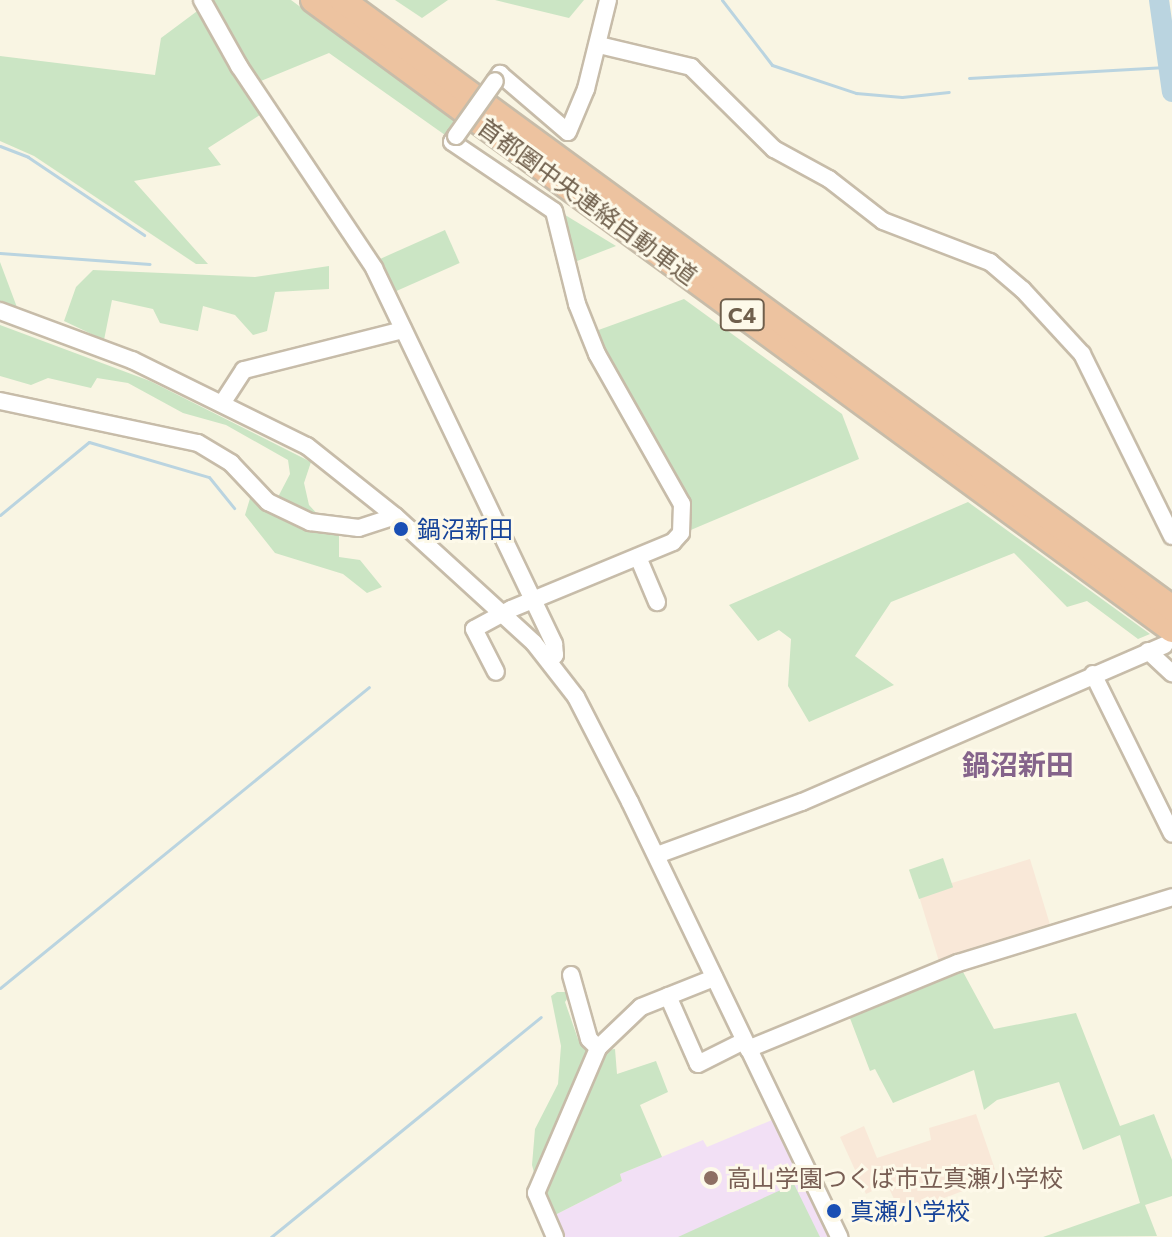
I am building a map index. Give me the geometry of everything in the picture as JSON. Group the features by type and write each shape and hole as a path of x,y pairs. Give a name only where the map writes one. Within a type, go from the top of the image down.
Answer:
{"highway":[{"name":"首都圏中央連絡自動車道","path":"313,0 1168,637"},
{"name":"首都圏中央連絡自動車道","path":"342,0 1172,608"}],"street":[{"path":"202,0 374,268 533,600 555,650 550,660"},
{"path":"496,672 474,629 504,612 678,538 682,504 597,354 577,304 554,211 452,142 500,74 568,132 599,45 608,0"},
{"path":"599,45 691,67 774,149 829,179 883,221 990,262 1023,290 1082,354 1172,536"},
{"path":"0,311 122,355 223,402 307,446 395,516 504,612 550,660 576,697 657,855 839,1237"},
{"path":"223,402 244,370 403,330"},
{"path":"0,401 198,443 231,463 268,502 310,522 359,528 395,516"},
{"path":"638,557 657,602"},
{"path":"657,855 802,802 1148,651 1168,637"},
{"path":"1148,651 1172,673"},
{"path":"1093,674 1172,834"},
{"path":"668,996 698,1064 958,963 1172,897"},
{"path":"571,975 589,1039 598,1048"},
{"path":"555,1237 536,1193 598,1048 639,1009 714,978"}],"shaded area":[{"path":"1030,859 1051,927 939,961 918,893"},
{"path":"976,1114 998,1178 901,1214 887,1184 866,1194 840,1137 864,1126 877,1158 931,1140 929,1128"},
{"name":"高山学園つくば市立真瀬小学校","path":"772,1120 828,1237 561,1237 551,1217 622,1181 620,1174 703,1140 707,1147"}],"green space":[{"path":"208,0 291,0 454,121 445,135 329,53 256,83"},
{"path":"395,0 448,0 422,18"},
{"path":"495,0 584,0 569,18"},
{"path":"200,9 263,113 208,148 221,165 134,181 208,264 196,264 34,156 0,141 0,56 155,75 161,38"},
{"path":"557,210 616,246 572,263"},
{"path":"445,230 460,263 390,294 376,261"},
{"path":"0,262 18,310 0,304"},
{"path":"329,266 329,289 275,292 267,331 253,335 235,315 203,306 198,331 160,323 153,309 112,300 104,340 64,321 76,287 93,270 255,277"},
{"path":"684,299 842,414 859,459 686,532 593,332"},
{"path":"0,325 150,381 311,462 304,483 309,505 321,518 278,497 290,474 288,460 226,425 183,413 128,383 97,378 91,388 48,378 31,385 0,376"},
{"path":"251,495 311,529 339,535 339,557 360,560 382,587 367,593 343,574 275,553 245,515"},
{"path":"968,502 1150,634 1138,639 1087,601 1067,607 1014,553 891,602 855,656 894,685 809,722 788,686 791,639 779,630 758,641 729,605"},
{"path":"943,858 953,887 919,899 909,870"},
{"path":"962,970 994,1029 1076,1013 1120,1126 1154,1114 1172,1160 1172,1196 1145,1205 1157,1236 1043,1237 1140,1203 1120,1135 1083,1150 1059,1082 997,1100 984,1110 974,1070 893,1103 875,1069 870,1071 848,1013"},
{"path":"557,992 572,992 565,1002 578,1039 592,1051 536,1180 532,1165 535,1129 558,1084 561,1046 551,996"},
{"path":"615,1049 617,1074 656,1061 668,1092 640,1105 662,1157 620,1174 622,1181 551,1217 545,1192 606,1050"},
{"path":"794,1184 820,1237 678,1237"}],"waterway":[{"path":"722,0 772,65 856,93 902,97 949,92"},
{"path":"1159,0 1172,92"},
{"path":"969,78 1166,67"},
{"path":"0,146 28,157 144,235"},
{"path":"0,253 150,264"},
{"path":"0,515 89,442 209,477 234,508"},
{"path":"0,988 369,687"},
{"path":"271,1237 541,1017"}],"place":[{"name":"鍋沼新田","path":"401,529"},
{"name":"高山学園つくば市立真瀬小学校","path":"711,1178"},
{"name":"真瀬小学校","path":"834,1211"}],"district":[{"name":"鍋沼新田","path":"1018,764"}]}
